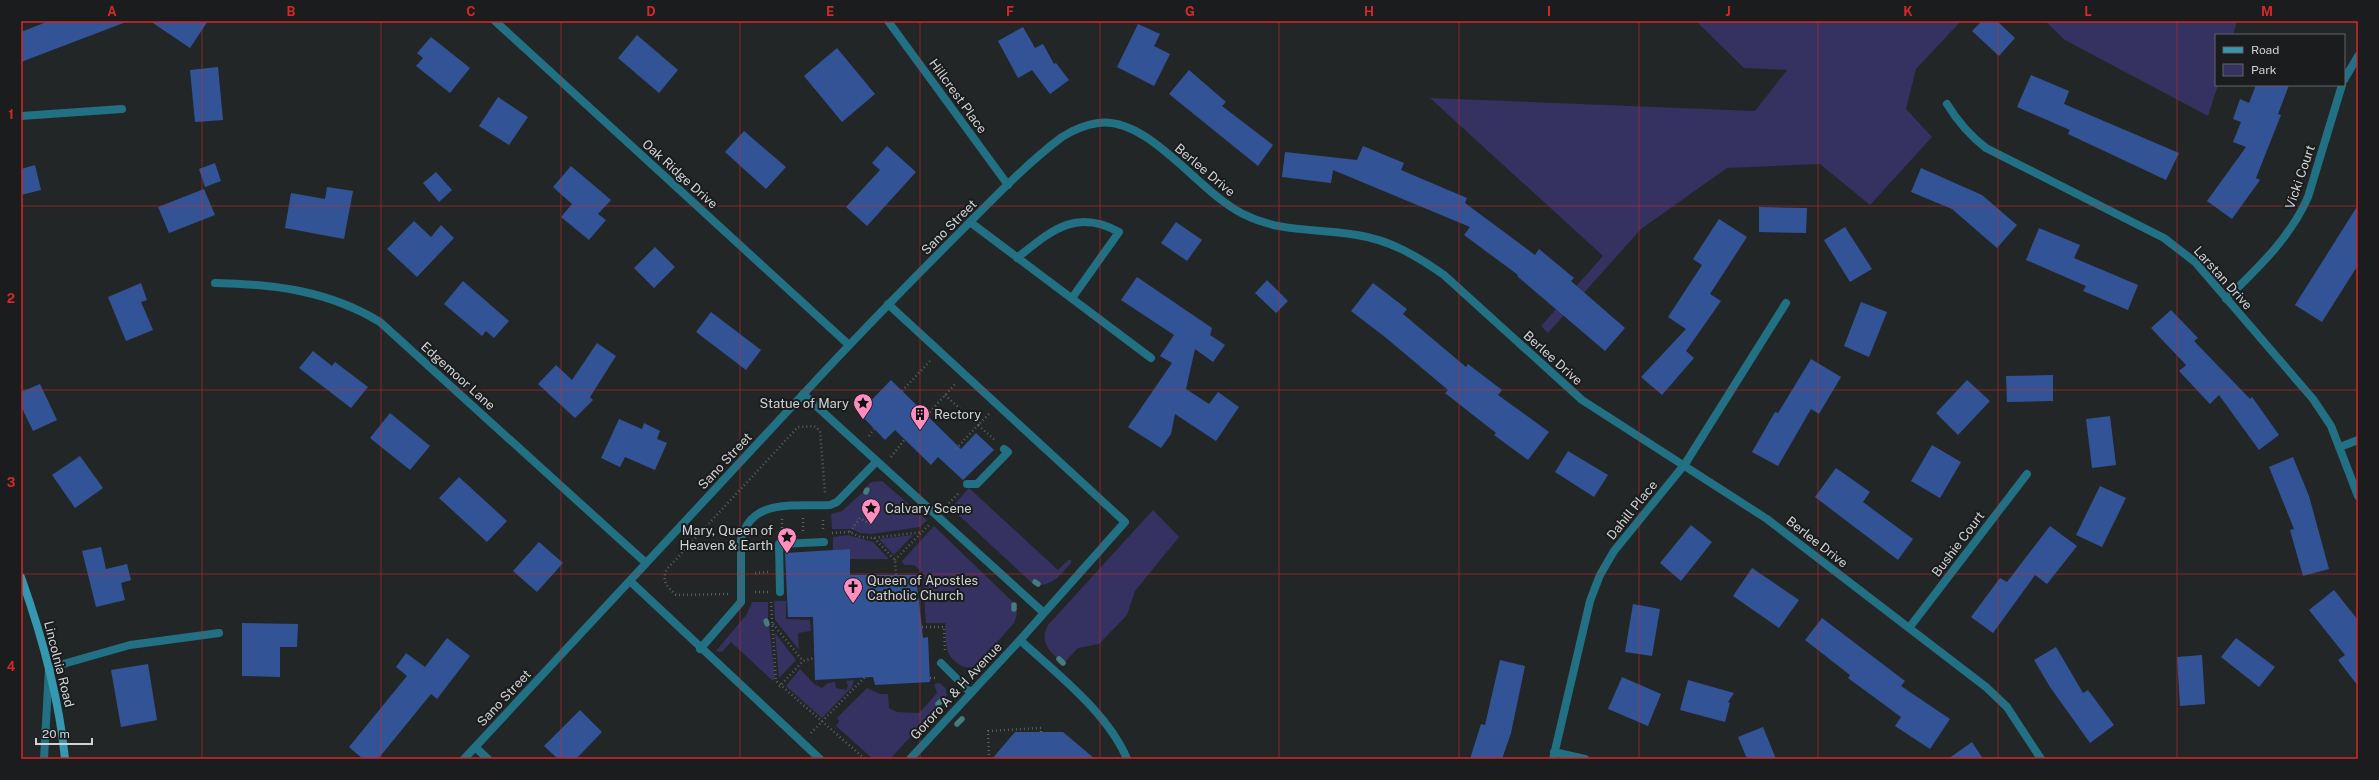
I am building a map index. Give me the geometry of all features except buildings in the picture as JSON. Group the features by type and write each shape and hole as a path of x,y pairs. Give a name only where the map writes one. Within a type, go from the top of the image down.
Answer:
{"main road":[{"name":"Lincolnia Road","path":"21,578 49,668 59,714 65,759"}],"street":[{"name":"Oak Ridge Drive","path":"495,21 849,345"},
{"name":"Hillcrest Place","path":"888,21 1008,185"},
{"path":"2345,78 2358,56"},
{"name":"Vicki Court","path":"2226,299 2263,263 2290,231 2301,214 2308,197 2342,86"},
{"name":"Larstan Drive","path":"1947,104 1956,120 1969,135 1986,148 2170,242 2194,262 2314,399 2331,426 2358,496"},
{"path":"21,116 122,109"},
{"name":"Berlee Drive","path":"1008,185 1063,137 1075,130 1102,122 1118,123 1133,128 1146,136 1219,200 1243,214 1271,225 1298,230 1354,234 1373,238 1419,258 1444,275 1582,400 1685,464 1767,519 1986,687 2007,707 2041,759"},
{"name":"Sano Street","path":"464,759 849,345 888,304 1008,185"},
{"path":"1017,258 1062,225 1079,220 1108,226 1119,232 1072,298"},
{"path":"970,222 1151,358"},
{"name":"Edgemoor Lane","path":"215,283 260,285 333,299 358,309 380,322 646,563"},
{"name":"Dahill Place","path":"1554,755 1590,601 1600,576 1614,551 1685,464 1786,303"},
{"path":"888,304 939,352 965,374"},
{"name":"Gororo A & H Avenue","path":"910,759 1020,640 1125,522 965,374"},
{"path":"803,394 1044,613"},
{"path":"2340,447 2358,440"},
{"path":"967,484 977,484 1008,452 1004,449"},
{"path":"700,649 742,602 741,540 743,531 752,516 770,508 830,505 837,502 877,461"},
{"name":"Bushie Court","path":"1909,628 2027,474"},
{"path":"780,592 779,544 824,542"},
{"path":"630,581 700,649 820,759"},
{"path":"44,759 49,668 130,644 219,633"},
{"path":"1020,640 1093,709 1112,734 1127,759"},
{"path":"941,663 971,693"},
{"path":"475,747 488,759"},
{"path":"1554,755 1585,759"}],"path":[{"path":"902,391 939,352"},
{"path":"927,415 965,374"},
{"path":"945,395 1004,449"},
{"path":"955,450 978,425"},
{"path":"868,436 874,429"},
{"path":"891,457 905,439"},
{"path":"895,560 967,484"},
{"path":"850,532 860,518 871,526"},
{"path":"830,533 850,532 860,537 873,538 922,532"},
{"path":"873,538 895,560 896,575"},
{"path":"752,592 770,592"},
{"path":"803,661 773,623 776,682 820,723 865,759"},
{"path":"922,627 944,627 945,652 941,663"},
{"path":"780,686 803,661 814,658"},
{"path":"820,723 865,677"},
{"path":"989,759 988,731 1041,728 1041,732"}],"green space":[{"path":"1696,21 1961,21 1916,69 1906,109 1932,137 1870,205 1820,164 1727,168 1641,229 1548,333 1541,326 1603,256 1430,98 1755,111 1787,70 1744,68"},
{"path":"2045,21 2237,21 2233,34 2215,34 2215,86 2218,86 2208,116 2065,40"},
{"path":"882,481 927,520 920,527 871,534 860,533 852,529 832,529 831,514 842,511 863,492 868,494 871,490 866,487 871,482"},
{"path":"969,488 1058,570 1068,560 1071,560 1071,563 1053,581 1044,585 1038,585 1039,584 1035,580 1032,583 951,508"},
{"path":"1153,510 1179,537 1135,591 1127,615 1099,644 1078,648 1065,662 1060,657 1058,659 1046,644 1045,635 1048,625"},
{"path":"934,526 1015,604 1017,614 1014,623 976,666 964,667 956,663 950,656 946,645 945,623 926,623 923,584 925,575 914,565 904,565 902,561"},
{"path":"848,535 873,542 889,559 850,559 850,549 833,550 833,537"},
{"path":"913,535 894,555 879,539"},
{"path":"774,601 786,601 786,619 810,620 811,631 798,633 799,650 775,620"},
{"path":"752,602 768,602 768,619 763,620 764,626 769,625 775,678 773,681 731,642 722,652 716,651 747,614"},
{"path":"775,633 796,660 779,678"},
{"path":"800,669 814,684 822,688 828,683 835,682 836,688 846,690 848,686 846,681 854,680 852,687 822,718 786,686"},
{"path":"940,683 946,689 947,695 944,700 941,698 935,704 938,707 890,759 873,759 836,726 839,721 837,718 867,688 880,694 888,694 889,708 897,712 919,713 937,693 934,684"}],"waterway":[{"path":"1059,659 1063,663"},
{"path":"938,704 941,701"},
{"path":"957,724 962,719"}],"place":[{"name":"Statue of Mary","path":"863,420"},
{"name":"Rectory","path":"920,431"},
{"name":"Calvary Scene","path":"871,525"},
{"name":"Mary, Queen of Heaven & Earth","path":"787,554"},
{"name":"Queen of Apostles Catholic Church","path":"853,604"}]}
